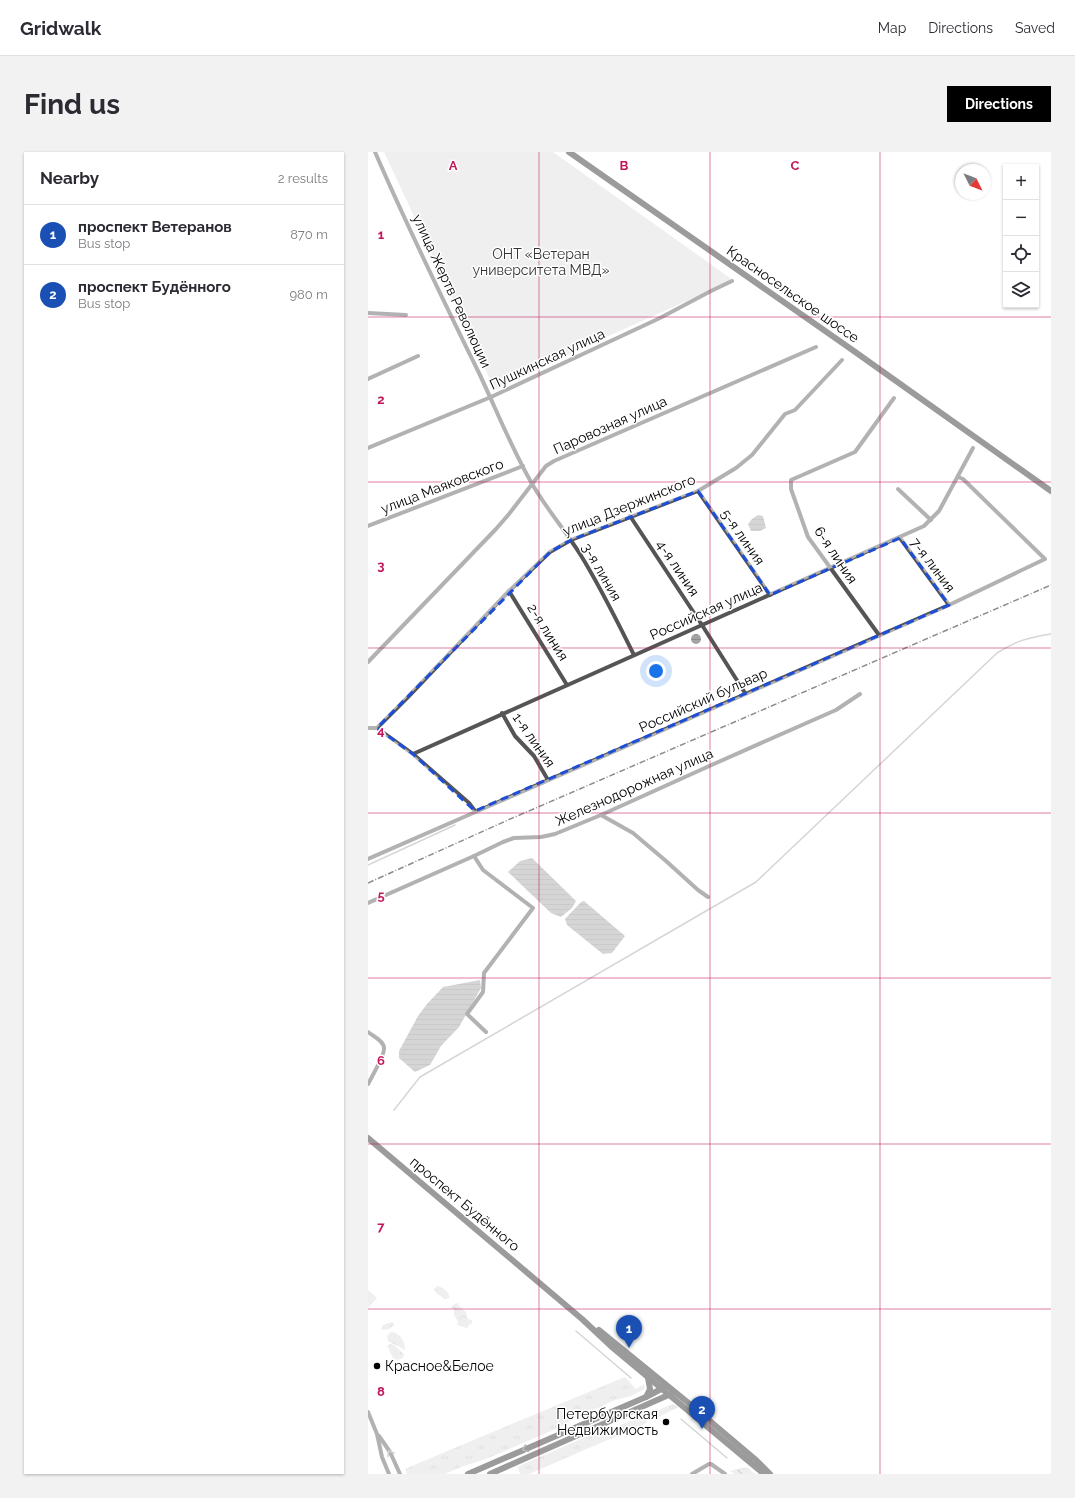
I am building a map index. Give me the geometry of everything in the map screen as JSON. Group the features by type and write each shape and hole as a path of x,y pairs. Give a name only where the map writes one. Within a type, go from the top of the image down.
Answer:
{"main road":[{"name":"Красносельское шоссе","path":"569,152 1051,491"},
{"name":"проспект Будённого","path":"368,1138 582,1319 602,1339 647,1376 664,1387"},
{"name":"проспект Будённого","path":"582,1319 599,1331 764,1474"},
{"path":"646,1397 650,1386 647,1376"},
{"path":"468,1474 646,1397 664,1387"},
{"name":"проспект Будённого","path":"672,1394 751,1456 770,1474"},
{"path":"490,1474 672,1394"}],"street":[{"name":"улица Жертв Революции","path":"374,152 437,288 491,397 506,433 532,483"},
{"name":"Пушкинская улица","path":"368,448 491,397 660,318 711,290 732,281"},
{"path":"368,313 406,315"},
{"name":"Паровозная улица","path":"368,662 496,529 546,466 816,347"},
{"path":"368,379 418,356"},
{"name":"улица Дзержинского","path":"377,728 509,591 550,552 571,540 698,491 736,468 752,455 785,414 795,410 842,360"},
{"name":"6-я линия","path":"880,635 808,537 791,488 791,480 855,452 894,398"},
{"name":"Российская улица","path":"413,754 924,526 939,511 973,448"},
{"name":"улица Маяковского","path":"368,526 523,466"},
{"name":"Российский бульвар","path":"368,859 880,635 1045,559 963,479 958,477"},
{"name":"3-я линия","path":"532,483 571,540 613,613 634,656"},
{"name":"7-я линия","path":"898,489 931,520"},
{"name":"5-я линия","path":"698,491 770,595"},
{"name":"4-я линия","path":"630,516 745,693"},
{"name":"7-я линия","path":"900,538 949,604"},
{"name":"2-я линия","path":"509,591 567,685"},
{"name":"Железнодорожная улица","path":"368,903 503,842 514,838 540,837 554,834 601,816 703,768 836,710 860,694"},
{"name":"1-я линия","path":"502,713 515,736 534,756 548,780"},
{"path":"368,728 377,728 413,754 469,803 475,811"},
{"path":"601,816 633,833 708,897"},
{"path":"474,856 484,870 533,908 484,973 483,992 467,1014 486,1032"},
{"path":"368,1032 382,1043 384,1047 383,1054 368,1084"},
{"path":"368,1412 377,1434 382,1457 389,1474"},
{"path":"377,1434 390,1452 400,1474"},
{"path":"692,1474 711,1464 725,1474"}],"highlighted area":[{"path":"698,491 770,595 900,538 949,605 475,811 413,754 377,728 550,552 571,540"}],"green space":[{"name":"ОНТ «Ветеран университета МВД»","path":"384,152 553,152 733,280 580,349 495,390"},
{"path":"437,1286 446,1290 449,1298 445,1299 437,1294 434,1289"},
{"path":"368,1290 377,1298 368,1308"},
{"path":"458,1303 459,1306 466,1312 468,1319 472,1320 472,1324 470,1324 467,1328 457,1325 458,1322 454,1315 454,1310 451,1307"},
{"path":"392,1322 394,1324 390,1328 385,1330 381,1329 383,1325"},
{"path":"391,1332 394,1332 401,1338 405,1350 388,1341 387,1336"},
{"path":"390,1344 394,1345 404,1354 403,1358 397,1360 393,1358 387,1346"},
{"path":"625,1377 636,1389 644,1384 645,1389 631,1396 615,1400 573,1419 558,1428 486,1459 445,1474 407,1474 405,1469"},
{"path":"672,1404 679,1407 650,1421 647,1415"},
{"path":"644,1415 647,1423 529,1474 520,1474 518,1468 519,1466 583,1438 604,1432"},
{"path":"748,1468 755,1474 734,1474 730,1471"}],"shaded area":[{"path":"758,515 763,516 766,528 760,531 751,531 748,524"},
{"path":"694,634 698,634 700,635 700,643 694,644 691,641 691,637"},
{"path":"532,858 576,901 572,908 561,917 551,913 508,872 520,861"},
{"path":"584,901 625,936 612,953 603,954 567,925 565,919 581,902"},
{"path":"480,980 481,988 459,1027 441,1046 430,1065 415,1072 399,1058 399,1051 418,1016 443,987"}],"waterway":[{"path":"394,1110 420,1077 756,882 997,653 1023,640 1051,634"},
{"path":"368,865 455,825"},
{"path":"576,1331 631,1378"},
{"path":"681,1419 727,1458"},
{"path":"738,1470 742,1474"}],"railway":[{"path":"368,883 508,820 1051,585"}],"place":[{"name":"проспект Ветеранов","path":"629,1348"},
{"name":"Красное&Белое","path":"377,1366"},
{"name":"Петербургская Недвижимость","path":"666,1422"},
{"name":"проспект Будённого","path":"702,1429"}]}
